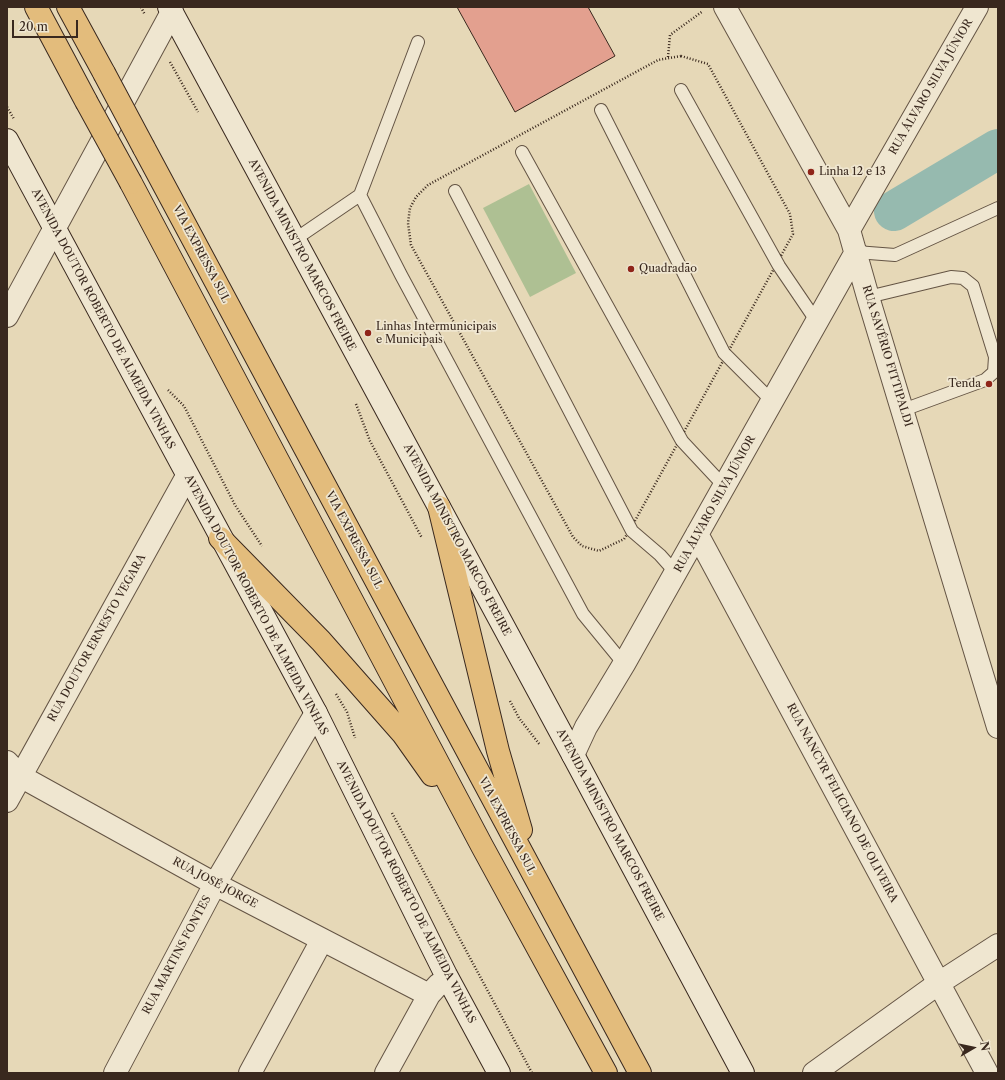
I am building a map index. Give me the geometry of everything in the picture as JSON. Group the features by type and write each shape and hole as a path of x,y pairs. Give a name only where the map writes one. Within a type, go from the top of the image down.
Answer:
{"highway":[{"path":"36,7 131,183 482,846 606,1073"},
{"name":"VIA EXPRESSA SUL","path":"68,7 640,1073"},
{"path":"439,507 512,802 539,886"},
{"path":"220,538 321,641 393,722 482,846"}],"street":[{"name":"RUA ÁLVARO SILVA JÚNIOR","path":"850,230 977,7"},
{"name":"RUA SAVÉRIO FITTIPALDI","path":"716,8 850,230 868,297 998,727"},
{"path":"7,316 172,9"},
{"name":"AVENIDA MINISTRO MARCOS FREIRE","path":"172,9 294,240 573,755 743,1073"},
{"name":"AVENIDA DOUTOR ROBERTO DE ALMEIDA VINHAS","path":"7,140 220,538 316,713 446,975 499,1073"},
{"name":"RUA ÁLVARO SILVA JÚNIOR","path":"573,755 586,727 624,664 856,252"},
{"name":"RUA DOUTOR ERNESTO VEGARA","path":"7,801 14,769 188,476"},
{"name":"RUA NANCYR FELICIANO DE OLIVEIRA","path":"697,534 986,1073"},
{"name":"RUA MARTINS FONTES","path":"115,1073 215,884 316,713"},
{"name":"RUA JOSÉ JORGE","path":"14,769 215,884 429,995"},
{"path":"250,1073 322,940"},
{"path":"814,1073 939,983 998,945"},
{"path":"386,1073 429,995 446,975"}],"lane":[{"path":"294,240 360,195 418,42"},
{"path":"681,90 779,266 817,322"},
{"path":"601,110 724,353 772,401"},
{"path":"522,152 682,441 724,486"},
{"path":"455,191 632,531 660,555 676,572"},
{"path":"360,195 401,275 583,614 624,664"},
{"path":"856,252 894,255 998,208"},
{"path":"868,297 951,277 963,278 973,286 995,357 994,372 986,380 903,410"}],"path":[{"path":"668,57 670,35 716,8"}],"green space":[{"path":"529,184 576,273 530,297 483,208"}],"building":[{"path":"457,7 588,7 615,56 515,112"}],"waterway":[{"path":"894,211 998,149"}],"place":[{"name":"Linha 12 e 13","path":"811,172"},
{"name":"Quadradão","path":"631,269"},
{"name":"Linhas Intermunicipais e Municipais","path":"368,333"},
{"name":"Tenda","path":"989,384"}]}
